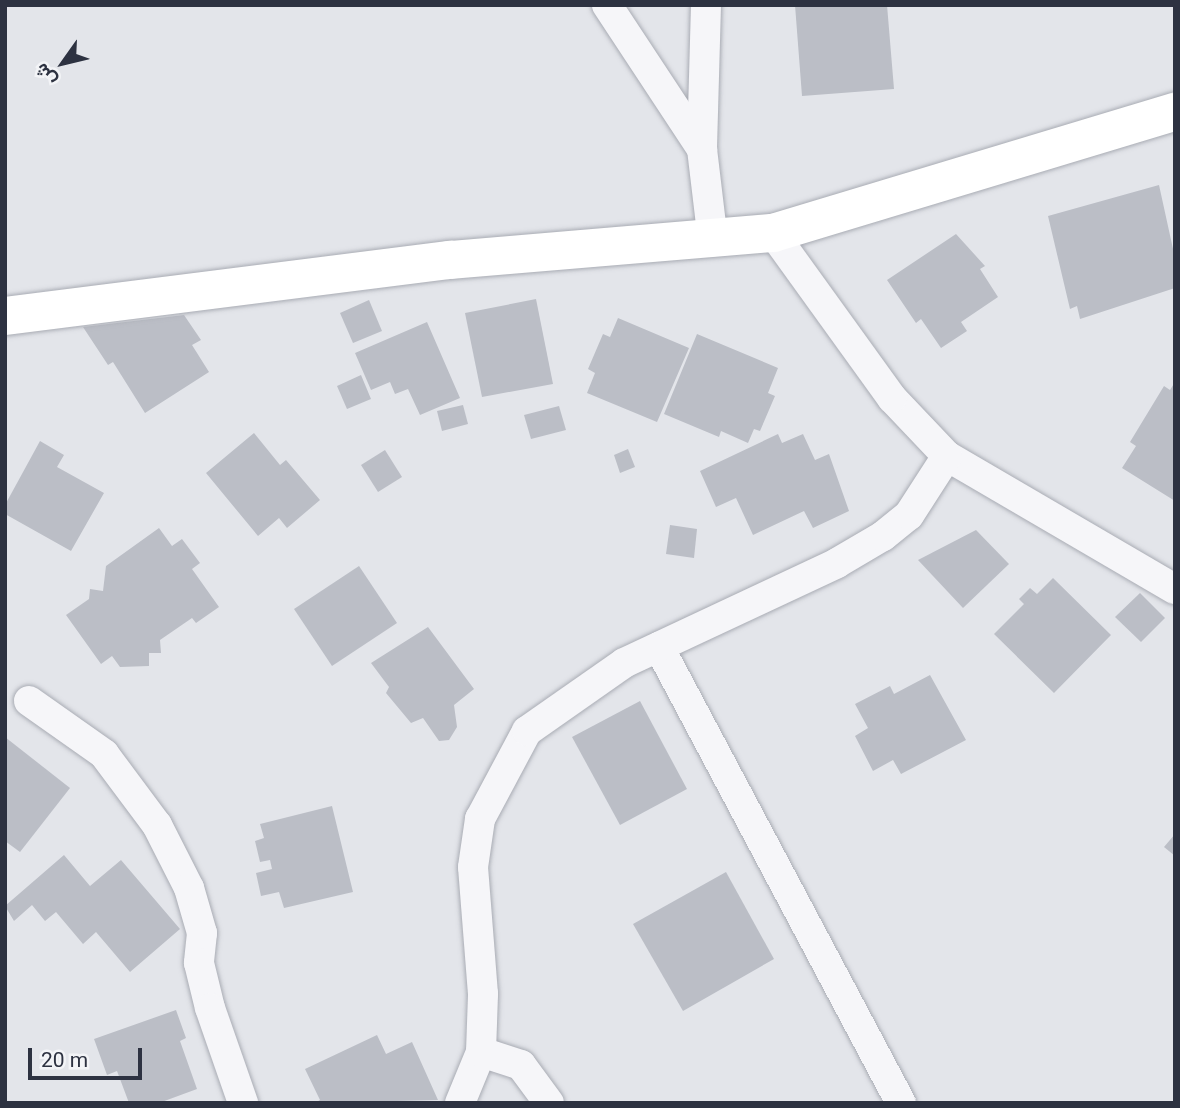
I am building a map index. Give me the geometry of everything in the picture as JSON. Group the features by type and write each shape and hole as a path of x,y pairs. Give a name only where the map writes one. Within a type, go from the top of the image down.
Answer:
{"street":[{"path":"607,5 702,149"},
{"path":"706,5 702,149 713,241"},
{"path":"5,316 450,260 713,241 773,233 1175,112"},
{"path":"773,233 892,398 947,456 1175,589"},
{"path":"460,1103 481,1052 483,994 473,867 480,819 527,732 613,671 837,563 883,536 909,515 947,456"},
{"path":"659,647 901,1103"},
{"path":"29,701 104,754 157,825 189,888 202,933 199,963 207,997 243,1103"},
{"path":"481,1052 521,1065 535,1078 549,1103"}],"building":[{"path":"795,5 887,5 894,89 802,96"},
{"path":"1159,185 1175,258 1175,288 1080,319 1077,306 1070,309 1048,216"},
{"path":"956,234 985,266 980,269 998,297 961,322 967,331 941,348 921,319 916,323 887,280"},
{"path":"536,299 553,384 482,397 465,313"},
{"path":"369,300 382,331 353,343 340,313"},
{"path":"184,315 201,340 192,345 209,372 145,413 113,362 108,365 83,327"},
{"path":"618,318 689,348 657,422 587,393 595,373 588,369 603,334 610,337"},
{"path":"427,322 460,398 420,415 408,389 395,394 390,382 371,390 355,353"},
{"path":"697,334 778,368 768,393 775,396 760,431 754,429 748,443 721,431 719,437 664,414"},
{"path":"361,375 371,399 347,409 337,386"},
{"path":"1175,382 1175,501 1122,468 1136,446 1130,442 1164,386 1170,390"},
{"path":"463,405 468,424 442,431 437,411"},
{"path":"559,406 566,430 531,439 524,415"},
{"path":"254,433 280,465 286,460 320,500 287,528 279,518 258,536 206,473"},
{"path":"778,434 782,443 803,434 815,460 829,454 849,511 813,528 804,511 753,535 736,498 716,507 700,471"},
{"path":"40,441 64,455 57,467 104,493 71,551 5,514 5,505"},
{"path":"628,449 635,467 620,473 614,455"},
{"path":"385,450 402,477 378,492 361,465"},
{"path":"670,525 697,529 694,558 666,554"},
{"path":"159,528 172,546 182,539 200,563 192,569 219,607 196,623 192,618 160,640 161,653 149,653 149,666 120,667 112,656 101,664 66,615 89,599 90,589 103,591 106,566"},
{"path":"976,530 1009,564 963,608 918,560"},
{"path":"359,566 397,623 332,666 294,609"},
{"path":"1053,578 1111,635 1054,693 994,634 1024,604 1019,599 1030,588 1037,594"},
{"path":"1140,593 1165,618 1141,642 1115,617"},
{"path":"428,627 474,689 454,705 457,727 449,740 439,741 423,718 411,723 386,693 389,687 371,663"},
{"path":"930,675 966,740 901,774 893,760 873,771 855,736 868,728 855,704 890,686 894,694"},
{"path":"640,701 687,789 620,825 572,737"},
{"path":"5,737 70,788 20,852 5,841"},
{"path":"332,806 353,892 284,908 279,892 261,896 256,873 272,869 270,860 260,862 255,841 264,838 260,824"},
{"path":"1175,834 1175,856 1164,847"},
{"path":"64,855 90,886 121,860 180,929 130,972 96,932 83,944 56,912 45,921 32,905 14,921 5,906"},
{"path":"726,872 774,959 683,1011 633,924"},
{"path":"176,1010 186,1038 180,1041 197,1089 159,1103 129,1103 117,1071 107,1075 94,1039"},
{"path":"377,1035 386,1054 412,1042 438,1100 315,1103 320,1100 305,1069"}]}
